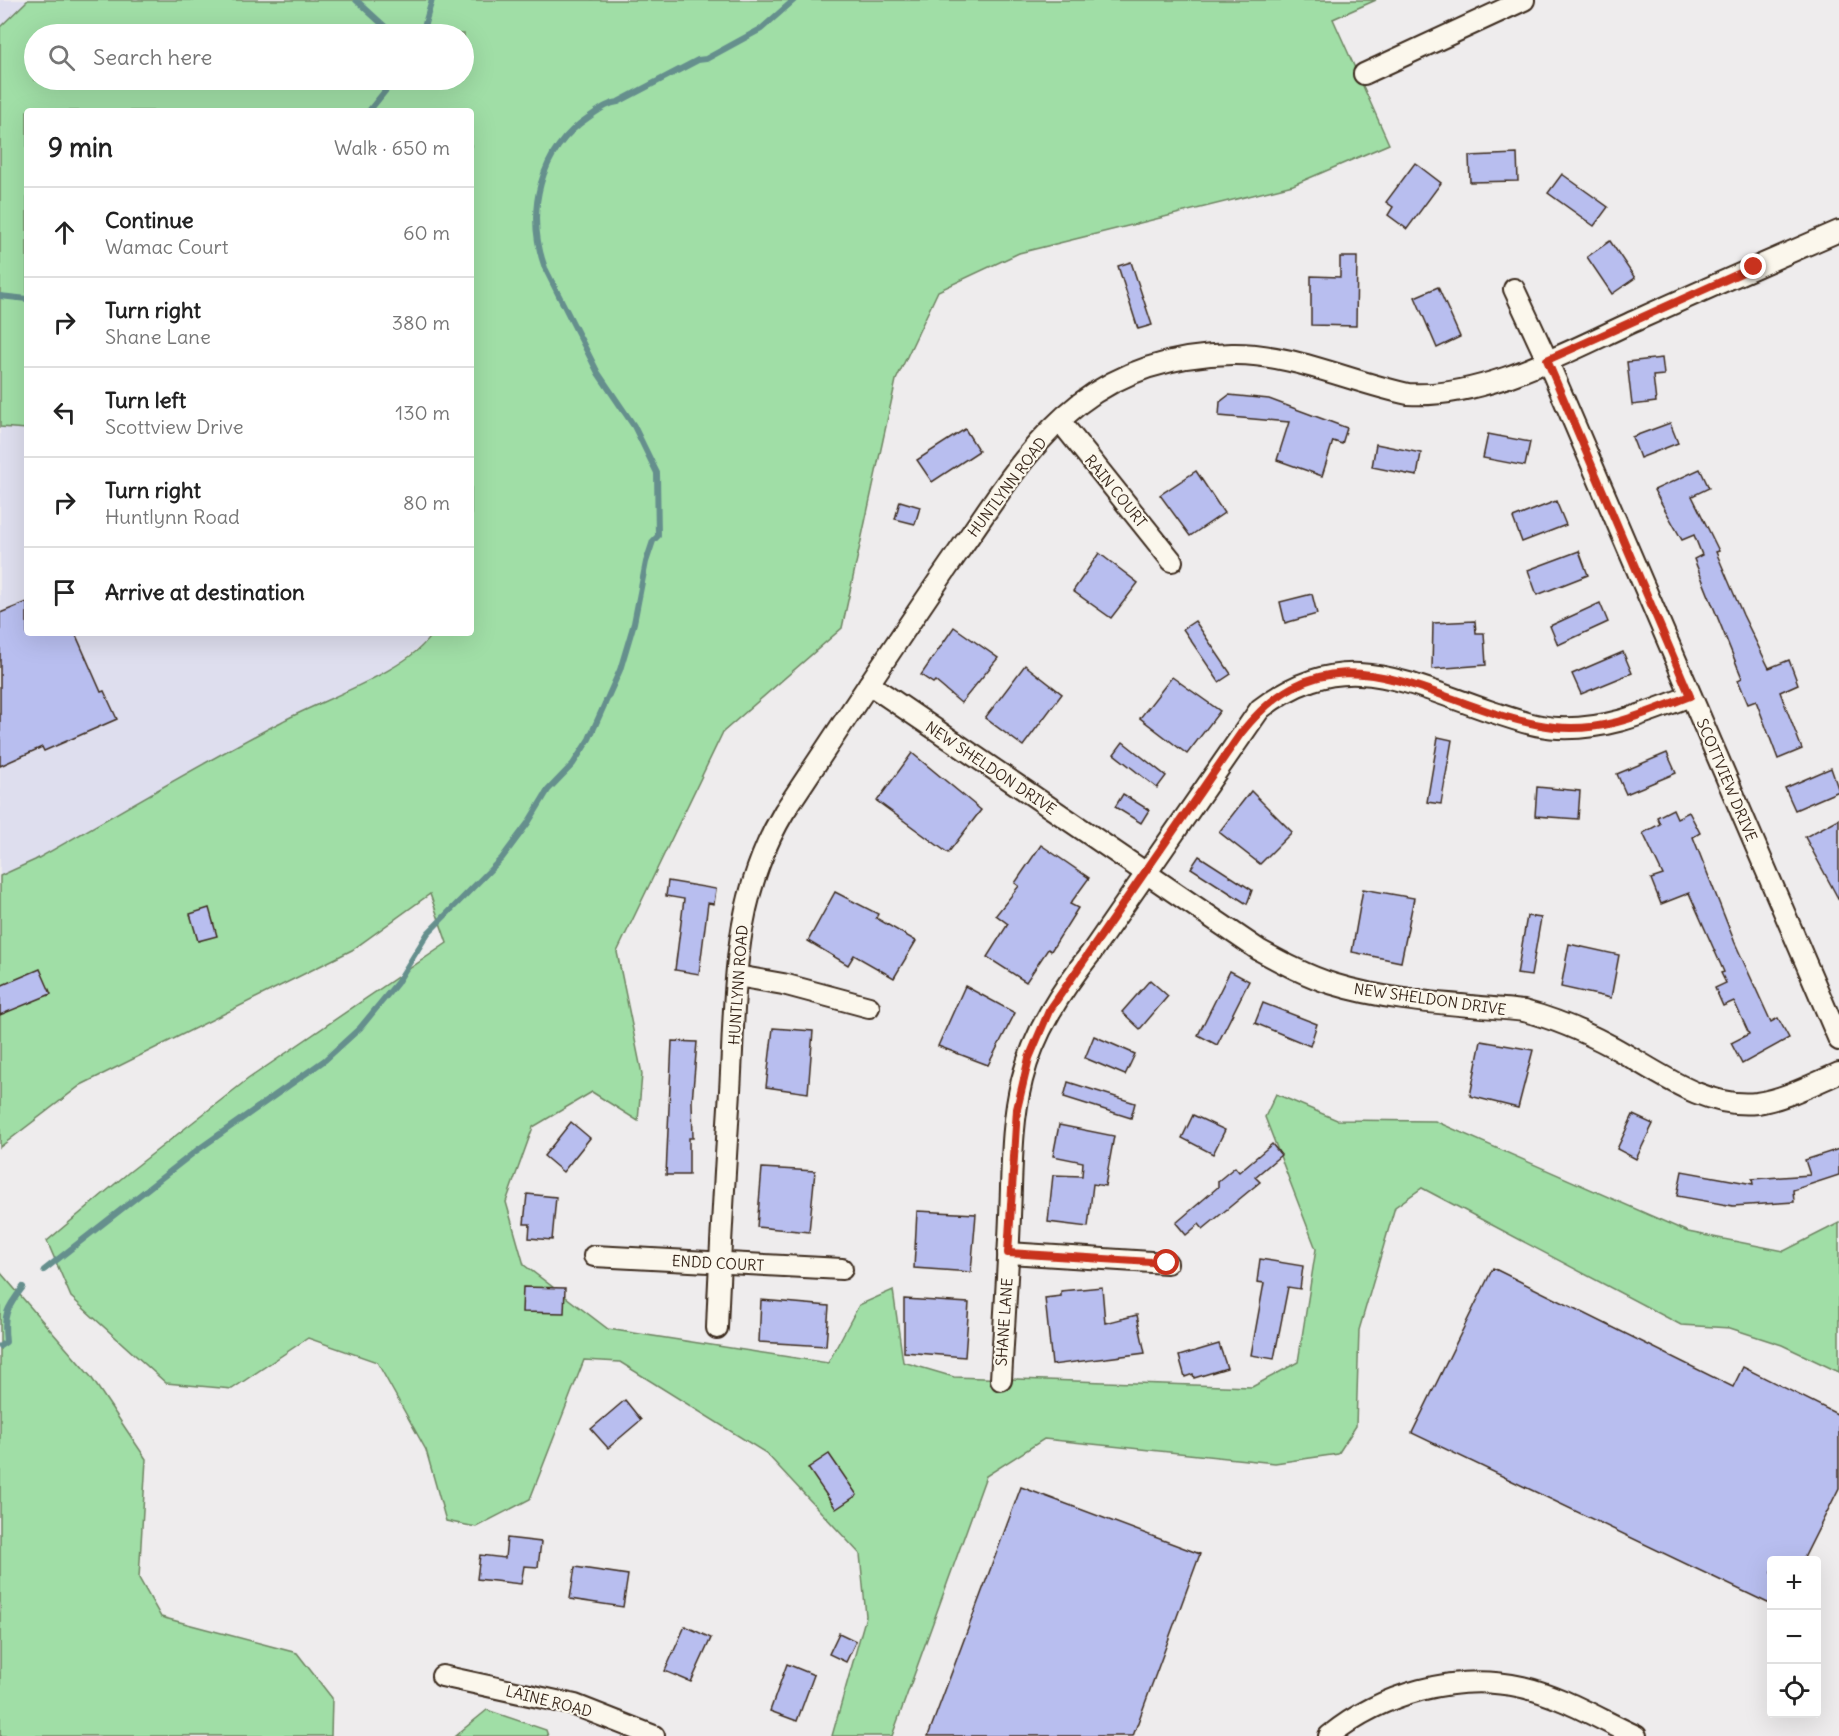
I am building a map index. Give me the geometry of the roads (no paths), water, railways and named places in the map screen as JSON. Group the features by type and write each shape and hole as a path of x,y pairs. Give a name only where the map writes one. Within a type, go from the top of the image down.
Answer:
{"street":[{"path":"1364,74 1524,0"},
{"name":"HUNTLYNN ROAD","path":"717,1328 740,932 747,899 768,838 869,684 1006,483 1038,442 1078,405 1115,381 1143,368 1203,356 1233,354 1268,357 1310,366 1387,390 1431,396 1458,393 1547,360 1839,231"},
{"name":"SCOTTVIEW DRIVE","path":"1514,289 1547,360 1839,1040"},
{"name":"RAIN COURT","path":"1060,422 1172,561"},
{"name":"SHANE LANE","path":"1000,1380 1013,1137 1022,1080 1029,1058 1049,1011 1064,988 1091,953 1260,709 1293,686 1336,674 1380,675 1527,723 1557,728 1596,727 1624,722 1690,696"},
{"name":"NEW SHELDON DRIVE","path":"869,684 1259,950 1322,980 1366,993 1524,1011 1545,1017 1612,1046 1701,1095 1724,1101 1758,1102 1781,1097 1839,1073"},
{"path":"737,976 783,984 869,1007"},
{"path":"1008,1253 1167,1263"},
{"name":"ENDD COURT","path":"594,1256 842,1269"},
{"name":"LAINE ROAD","path":"442,1676 575,1705 654,1736"},
{"path":"1329,1736 1373,1706 1403,1694 1438,1686 1475,1683 1521,1687 1560,1701 1636,1736"}],"waterway":[{"path":"356,0 382,24"},
{"path":"425,24 432,0"},
{"path":"44,1270 196,1151 325,1060 360,1028 397,983 428,933 502,858 528,823 548,790 573,764 589,739 620,670 634,623 646,562 653,541 658,536 657,473 634,426 598,373 545,268 536,225 541,184 558,147 589,117 606,106 698,60 706,59 761,29 794,0"},
{"path":"371,108 386,90"},
{"path":"0,296 24,299"},
{"path":"0,1346 6,1342 7,1313 23,1287"}]}
